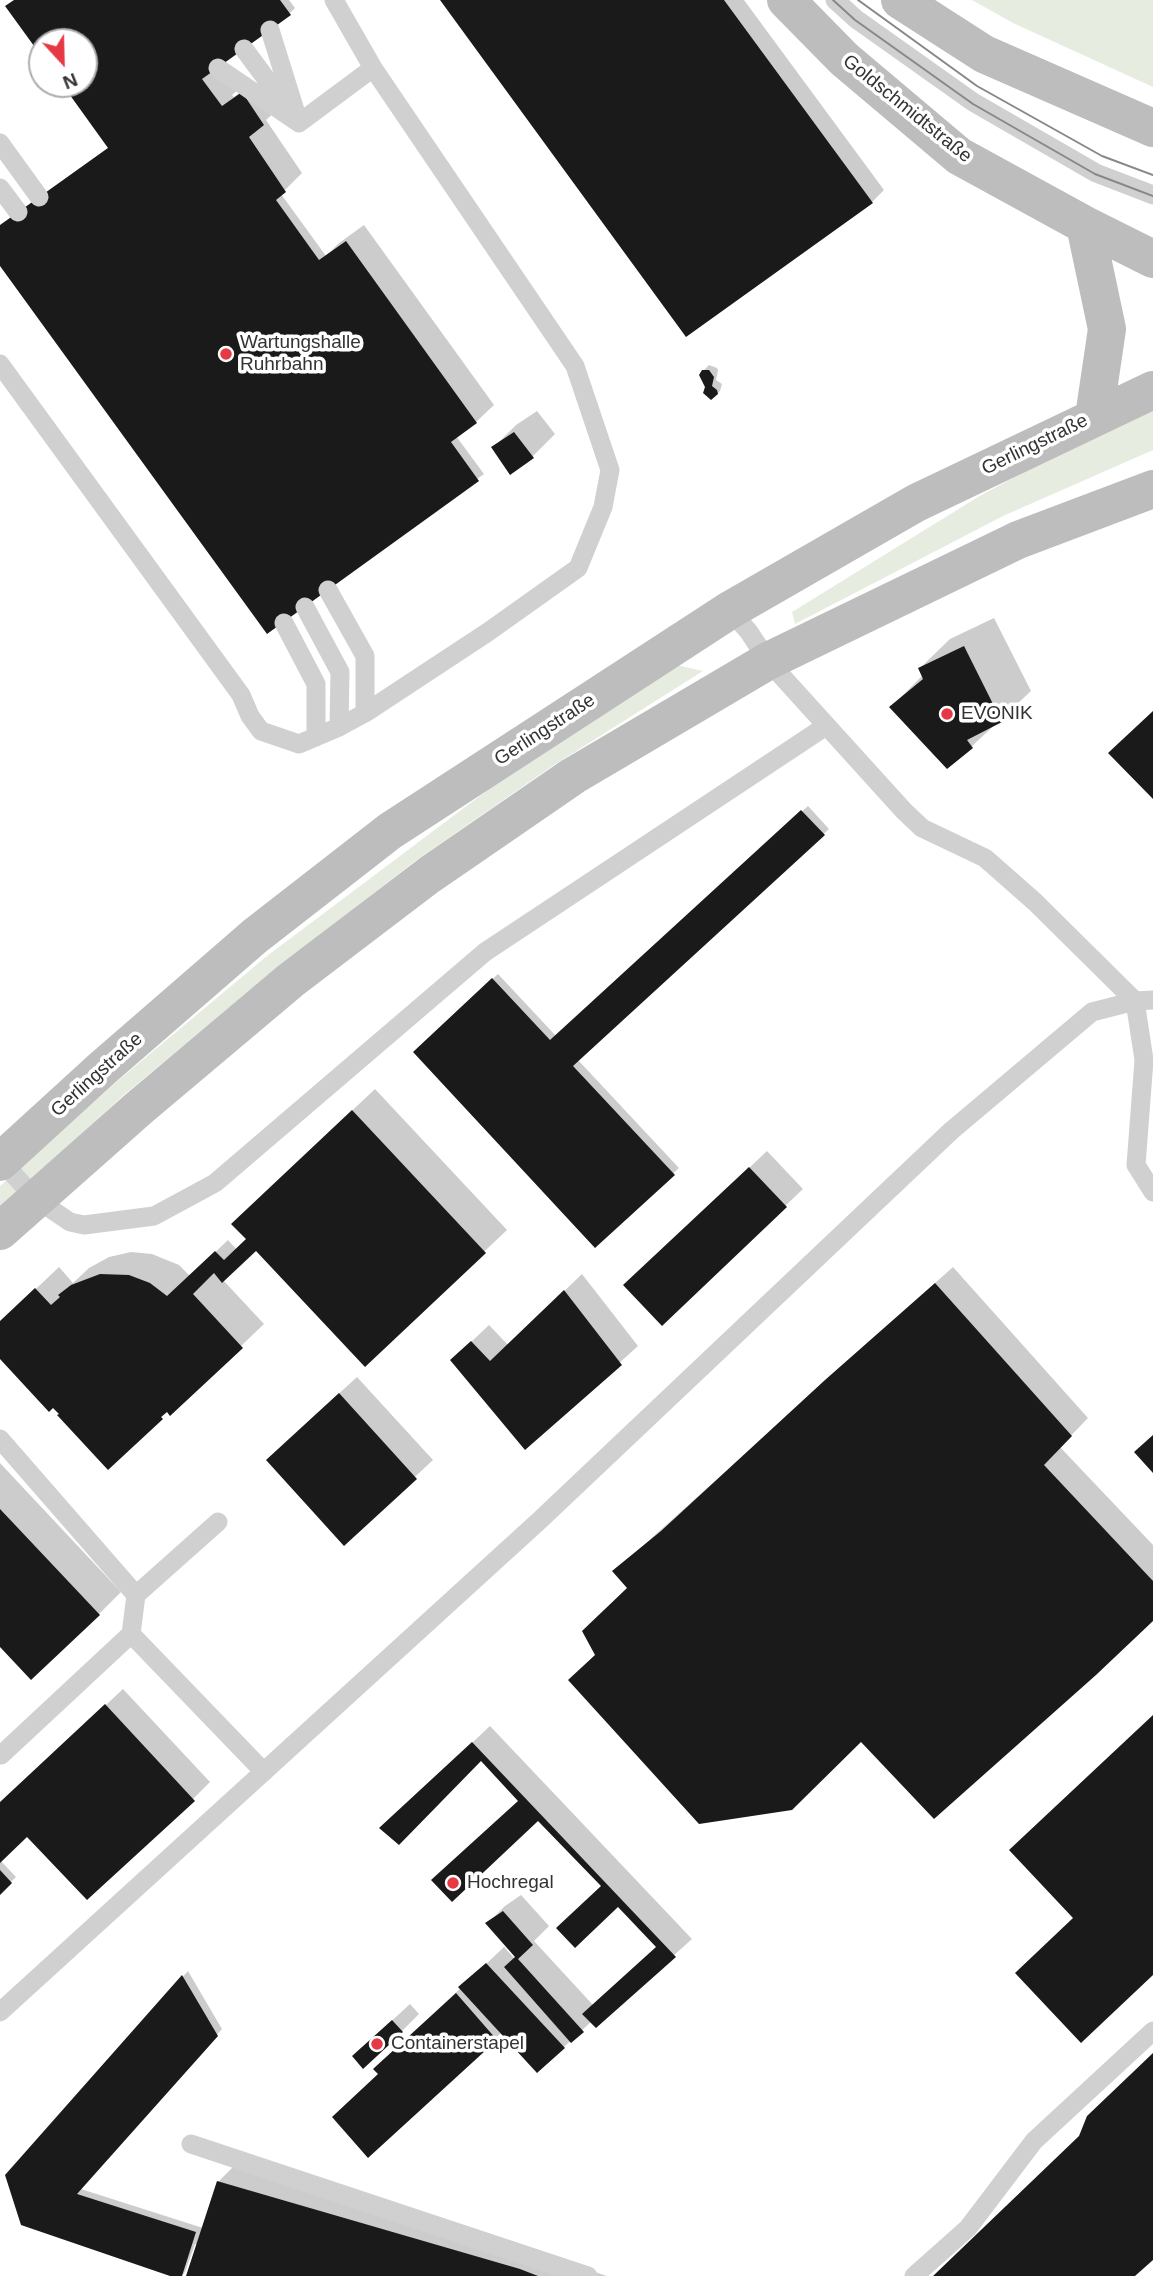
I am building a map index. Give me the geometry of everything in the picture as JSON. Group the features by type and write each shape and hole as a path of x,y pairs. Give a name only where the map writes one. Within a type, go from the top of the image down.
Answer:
{"main road":[{"name":"Goldschmidtstraße","path":"786,0 844,59 959,156 1153,259"},
{"path":"900,0 984,54 1153,128"},
{"path":"1085,225 1107,329 1094,417"},
{"name":"Gerlingstraße","path":"0,1162 104,1067 255,936 390,831 730,610 916,503 1153,390"},
{"path":"0,1231 139,1108 291,980 429,875 573,776 768,661 1018,540 1153,489"}],"lane":[{"path":"0,365 241,695 250,716 261,731 299,744 339,727 365,713 495,627 578,568 603,508 610,470 575,366 373,68 334,0"},
{"path":"835,0 856,19 973,102 1096,173 1153,195"},
{"path":"270,30 299,123"},
{"path":"244,49 299,123"},
{"path":"218,68 299,123"},
{"path":"299,123 373,68"},
{"path":"0,143 39,197"},
{"path":"0,188 18,212"},
{"path":"328,590 365,656 365,713"},
{"path":"305,607 340,672 339,727"},
{"path":"730,610 768,661 922,828 985,858 1144,1001 1144,1060 1136,1165 1153,1192"},
{"path":"284,623 316,684 316,737"},
{"path":"0,1162 36,1199 70,1222 84,1225 154,1216 215,1183 485,952 826,726"},
{"path":"0,2012 540,1520 951,1131 1092,1012 1144,1001"},
{"path":"0,1439 136,1595"},
{"path":"0,1753 1,1755 131,1634 136,1595 218,1522"},
{"path":"131,1634 264,1772"},
{"path":"914,2276 968,2228 1034,2141 1153,2031"},
{"path":"191,2144 588,2276"}],"shaded area":[{"path":"972,0 1153,0 1153,87 1013,23"},
{"path":"1153,409 1153,450 1003,516 795,624 792,612 978,497 1100,431"},
{"path":"676,665 703,671 551,767 415,861 277,968 125,1094 0,1209 0,1186 121,1078 267,956 541,750"}],"building":[{"name":"Wartungshalle Ruhrbahn","path":"14,0 280,0 291,15 202,79 222,106 242,92 264,125 249,137 286,192 276,200 319,260 346,241 477,423 451,442 479,481 267,634 0,266 0,225 108,148 72,98 98,98 98,28 28,28 28,38 5,6"},
{"path":"440,0 724,0 873,203 686,337"},
{"path":"702,370 709,370 714,377 712,386 718,394 711,400 703,393 705,387 699,375"},
{"path":"514,432 534,458 510,475 491,447"},
{"name":"EVONIK","path":"964,646 1002,722 967,740 973,748 947,769 889,707 923,679 918,668"},
{"path":"1153,711 1153,799 1108,753"},
{"path":"801,810 825,835 573,1066 675,1175 595,1248 413,1052 492,978 550,1040"},
{"path":"352,1110 486,1253 365,1367 256,1251 222,1283 214,1273 193,1294 243,1348 170,1416 167,1412 161,1417 163,1419 108,1470 57,1415 59,1414 53,1408 49,1412 0,1359 0,1321 35,1288 51,1305 60,1297 58,1295 71,1285 100,1274 129,1275 150,1283 167,1296 215,1251 224,1260 246,1239 231,1224"},
{"path":"749,1167 787,1207 662,1326 623,1285"},
{"path":"935,1283 1072,1436 1044,1465 1153,1581 1153,1621 934,1819 861,1742 792,1810 699,1824 568,1680 595,1655 582,1631 627,1588 612,1571 661,1531"},
{"path":"564,1290 622,1365 525,1450 450,1360 471,1341 490,1361"},
{"path":"339,1393 417,1479 344,1546 266,1460"},
{"path":"1153,1435 1153,1473 1134,1452"},
{"path":"0,1509 100,1615 31,1680 0,1647"},
{"path":"105,1704 195,1801 87,1900 27,1837 0,1863 0,1802"},
{"path":"1153,1715 1153,1975 1081,2043 1015,1973 1073,1918 1009,1850"},
{"name":"Hochregal","path":"472,1742 676,1957 596,2028 582,2014 656,1947 618,1907 575,1948 556,1928 601,1886 538,1821 452,1902 431,1880 518,1801 481,1761 399,1845 379,1828"},
{"path":"0,1870 12,1883 0,1895"},
{"name":"Hochregal","path":"503,1911 533,1945 518,1959 584,2032 571,2043 504,1967 515,1957 485,1923"},
{"path":"486,1963 565,2048 537,2073 458,1987"},
{"path":"182,1975 218,2036 77,2194 196,2232 182,2276 170,2276 21,2225 5,2175"},
{"path":"456,1993 497,2040 368,2158 332,2117 378,2074 373,2069"},
{"name":"Containerstapel","path":"392,2020 403,2032 363,2069 352,2056"},
{"path":"1153,2053 1153,2260 1135,2276 933,2276 1079,2136 1087,2116"},
{"path":"217,2181 520,2269 538,2276 186,2276"}],"tram line":[{"path":"833,0 855,20 973,104 1095,174 1153,196"},
{"path":"858,0 977,86 1102,156 1153,175"}],"place":[{"name":"Wartungshalle Ruhrbahn","path":"226,354"},
{"name":"EVONIK","path":"947,714"},
{"name":"Hochregal","path":"453,1883"},
{"name":"Containerstapel","path":"377,2044"}]}
